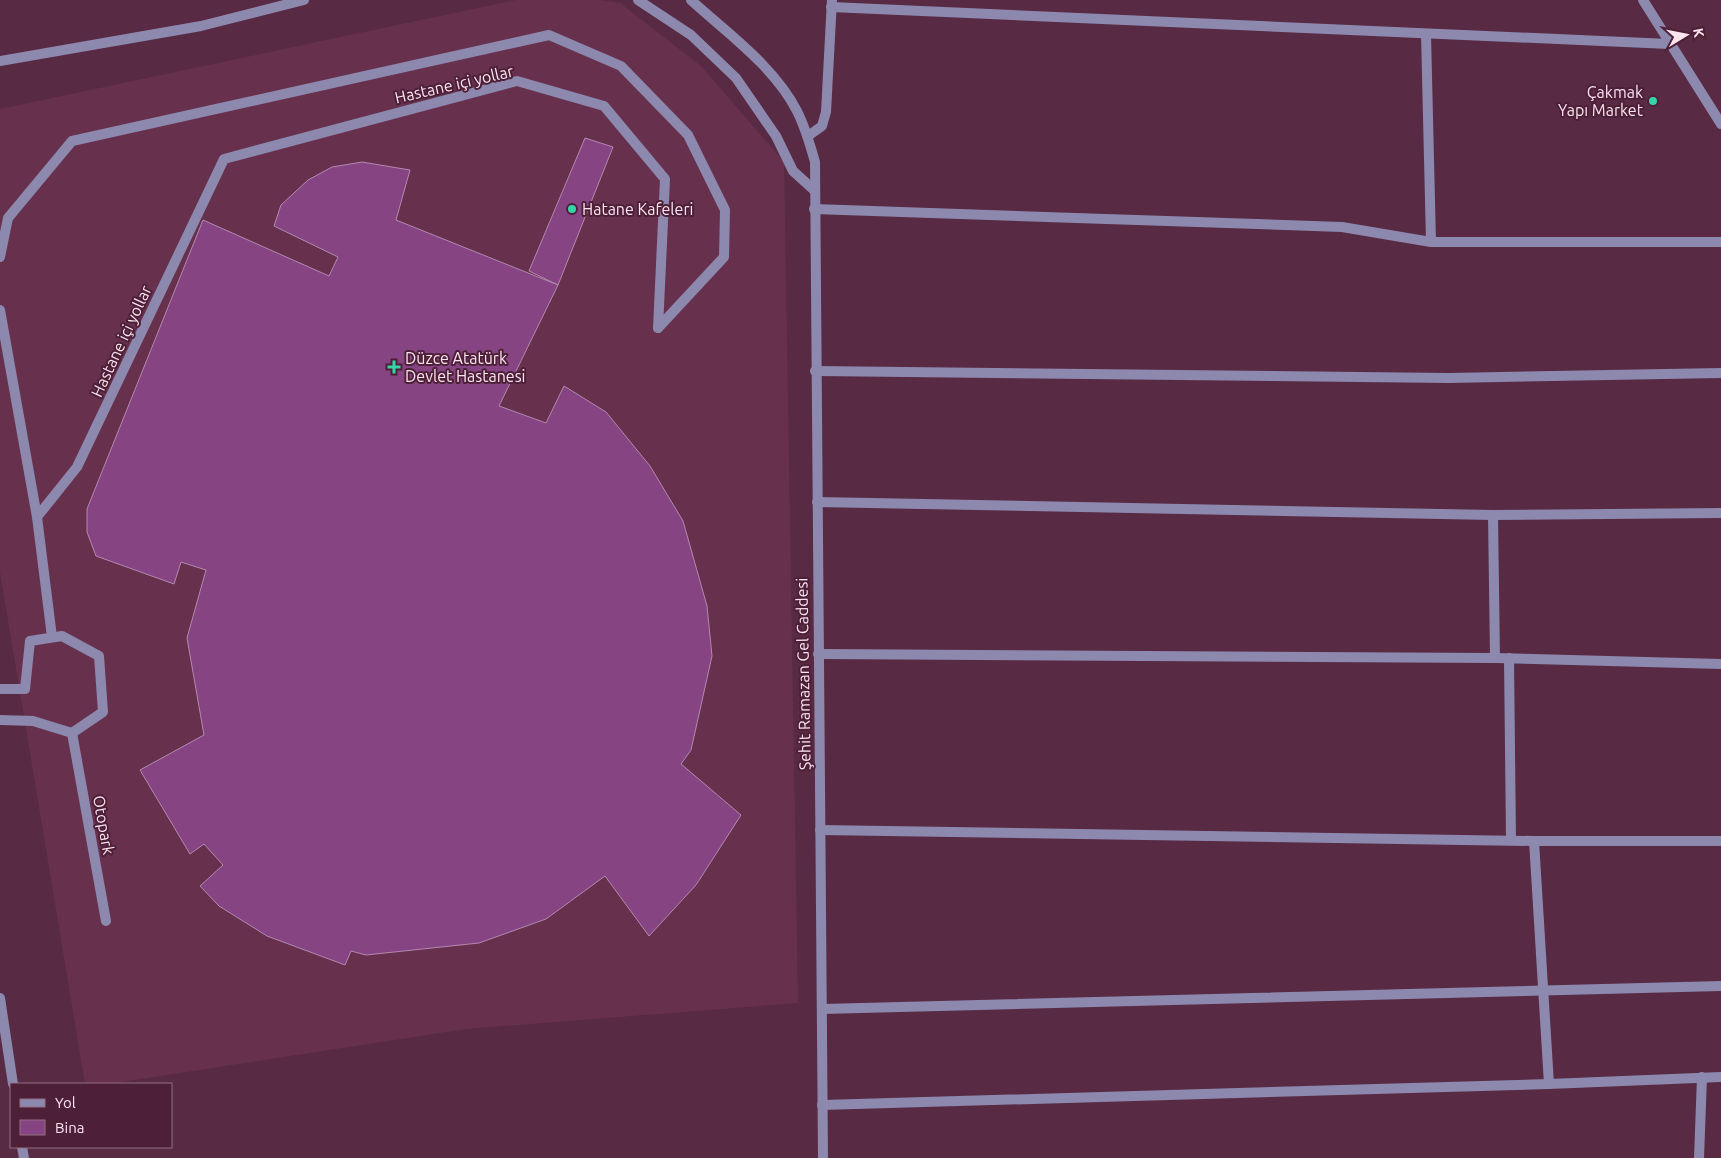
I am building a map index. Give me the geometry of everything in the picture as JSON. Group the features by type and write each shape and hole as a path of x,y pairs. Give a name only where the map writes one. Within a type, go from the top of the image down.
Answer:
{"street":[{"path":"0,61 201,26 304,0"},
{"path":"638,0 691,35 736,78 776,136 793,171 814,190"},
{"name":"Şehit Ramazan Gel Caddesi","path":"691,0 761,64 782,87 797,110 808,136 815,162 823,1158"},
{"path":"1643,0 1669,44 1718,110 1721,124"},
{"path":"808,136 822,126 826,112 831,4 1426,34 1669,44"},
{"path":"1426,34 1432,242"},
{"name":"Hastane içi yollar","path":"0,257 8,218 72,141 549,35 621,66 688,134 725,210 724,257 658,328 665,179 604,106 517,81 224,159 77,467 37,516"},
{"path":"814,209 1342,227 1432,242 1721,242"},
{"path":"0,310 37,516 52,638"},
{"path":"816,371 1449,378 1721,373"},
{"path":"817,502 1493,515 1721,514"},
{"path":"1493,515 1495,658"},
{"path":"0,689 25,689 30,641 62,636 99,656 103,712 72,733 33,721 0,720"},
{"path":"818,654 1509,658 1721,664"},
{"path":"1509,658 1511,840"},
{"name":"Otopark","path":"72,733 106,921"},
{"path":"820,830 1534,841 1721,840"},
{"path":"1534,841 1548,1084"},
{"path":"822,1009 1721,986"},
{"path":"0,998 2,1031 13,1083"},
{"path":"822,1105 1548,1084 1721,1077"},
{"path":"1699,1158 1702,1078"}],"shaded area":[{"name":"Düzce Atatürk Devlet Hastanesi","path":"516,0 599,0 620,3 701,66 784,162 798,1003 466,1029 115,1083 85,1083 0,572 0,109"}],"building":[{"name":"Hatane Kafeleri","path":"585,138 613,147 558,285 529,271"},
{"name":"Düzce Atatürk Devlet Hastanesi","path":"362,162 410,170 396,220 558,285 499,406 546,423 564,386 606,412 650,466 683,521 707,606 712,656 691,750 681,764 741,815 696,885 649,936 605,876 546,919 479,943 366,955 351,951 345,965 267,936 219,906 200,886 223,865 204,844 190,854 140,770 204,735 187,638 206,570 181,562 174,584 96,556 87,532 87,509 203,220 329,276 338,257 274,226 281,205 308,180 332,167"}],"place":[{"name":"Çakmak Yapı Market","path":"1653,101"},
{"name":"Hatane Kafeleri","path":"572,209"},
{"name":"Düzce Atatürk Devlet Hastanesi","path":"394,367"}]}
